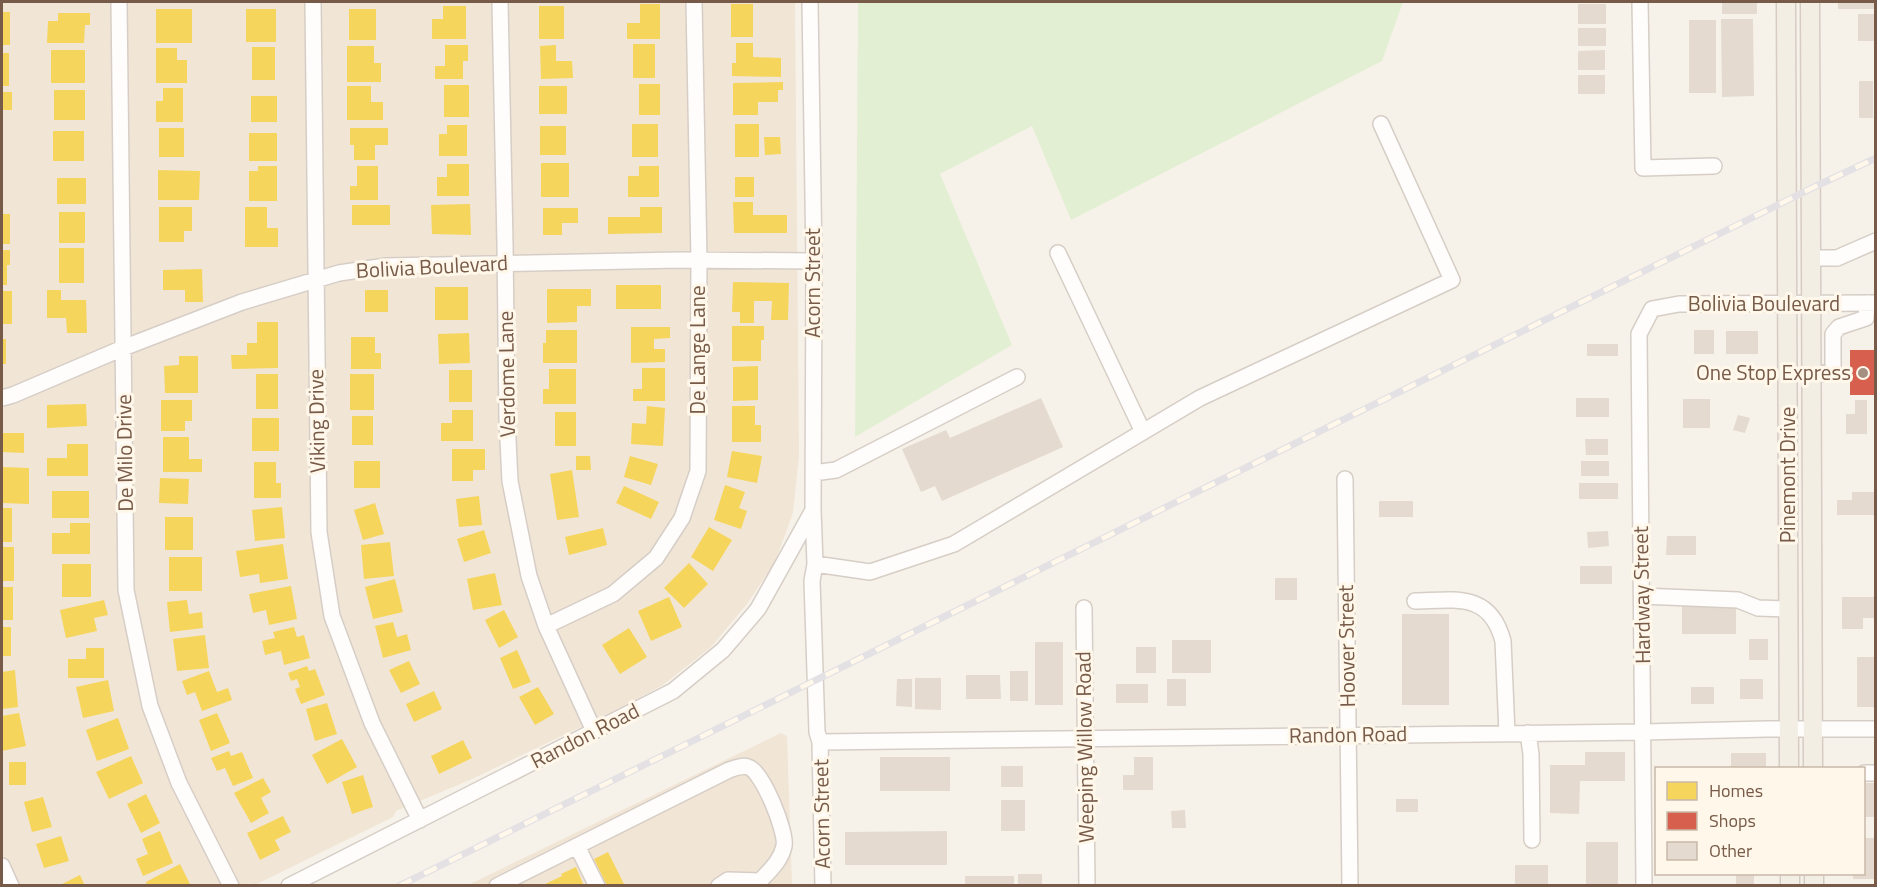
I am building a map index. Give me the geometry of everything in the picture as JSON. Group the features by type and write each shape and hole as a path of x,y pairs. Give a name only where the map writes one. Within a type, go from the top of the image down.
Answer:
{"main road":[{"name":"Pinemont Drive","path":"1786,2 1789,767"},
{"name":"Pinemont Drive","path":"1810,2 1813,303 1813,767"},
{"path":"1786,81 1811,81"}],"street":[{"name":"De Milo Drive","path":"119,2 126,590 150,706 179,783 231,885"},
{"name":"Viking Drive","path":"313,2 319,532 332,616 372,723 420,820"},
{"name":"Verdome Lane","path":"500,2 510,481 529,576 546,626 594,731"},
{"name":"De Lange Lane","path":"546,626 614,594 656,558 682,518 698,471 699,260 694,2"},
{"name":"Acorn Street","path":"810,2 814,261 813,510 815,564 812,581 817,732 820,742 823,885"},
{"path":"1640,2 1643,168 1713,166"},
{"path":"815,564 870,572 954,544 1200,398 1452,280 1381,124"},
{"path":"1812,258 1837,258 1875,241"},
{"path":"1058,253 1143,432"},
{"name":"Bolivia Boulevard","path":"2,398 242,302 339,273 386,266 699,260 814,261"},
{"name":"Bolivia Boulevard","path":"1652,309 1679,304 1871,303"},
{"path":"1813,376 1833,371 1833,334 1839,327 1866,318 1871,303"},
{"name":"Hardway Street","path":"1644,885 1639,334 1652,309"},
{"path":"1813,339 1833,339"},
{"path":"813,473 836,470 1017,377"},
{"name":"Hoover Street","path":"1346,478 1350,885"},
{"name":"Randon Road","path":"289,885 673,691 723,650 758,609 813,510"},
{"path":"1642,596 1738,600 1758,608 1789,609"},
{"path":"1415,601 1459,600 1478,604 1491,615 1499,627 1503,642 1507,733"},
{"name":"Weeping Willow Road","path":"1084,608 1087,885"},
{"name":"Randon Road","path":"820,742 1875,729"},
{"path":"1528,733 1531,754 1532,840"},
{"path":"497,885 729,770 749,767 756,772 779,816 785,844 781,857 762,883 728,880 718,885"},
{"path":"577,846 597,885"},
{"path":"2,866 10,885"}],"shaded area":[{"path":"2,2 795,2 799,456 793,513 775,562 747,604 711,647 663,685 616,710 472,779 396,811 393,817 255,885 250,883 245,886 2,886"},
{"path":"781,733 787,736 792,885 466,886"}],"green space":[{"path":"858,2 1403,2 1382,61 1071,220 1032,126 940,174 1012,345 855,437"}],"building: Homes":[{"path":"640,4 660,4 660,39 627,39 627,23 640,23"},
{"path":"731,4 753,4 753,37 731,37"},
{"path":"443,6 466,6 466,39 432,39 432,19 443,19"},
{"path":"539,6 564,6 564,39 539,39"},
{"path":"156,9 192,9 192,43 156,43"},
{"path":"246,9 276,9 276,42 246,42"},
{"path":"349,9 376,9 376,40 349,40"},
{"path":"2,12 10,12 10,45 2,45"},
{"path":"58,13 90,13 90,25 85,25 84,43 47,43 48,21 58,21"},
{"path":"736,43 753,43 753,57 781,58 781,77 732,76 732,63 736,63"},
{"path":"633,44 655,44 655,78 633,78"},
{"path":"445,45 468,45 468,61 463,61 463,79 435,79 435,66 445,66"},
{"path":"556,45 556,61 572,61 573,78 541,79 540,46"},
{"path":"347,46 374,46 374,63 381,63 381,82 347,82"},
{"path":"252,47 275,47 275,80 252,80"},
{"path":"156,48 177,48 177,60 187,60 187,83 156,83"},
{"path":"51,50 85,50 85,83 51,83"},
{"path":"2,53 9,53 9,86 2,86"},
{"path":"783,82 783,90 778,90 778,102 758,102 758,115 733,115 733,83"},
{"path":"639,84 660,84 660,115 639,115"},
{"path":"444,85 469,85 469,117 444,117"},
{"path":"347,86 371,86 371,102 383,102 383,120 347,120"},
{"path":"539,86 567,86 567,114 539,114"},
{"path":"163,88 183,88 183,122 156,122 156,101 163,101"},
{"path":"54,90 85,90 85,120 54,120"},
{"path":"2,92 12,92 12,110 2,110"},
{"path":"251,96 277,96 277,122 251,122"},
{"path":"632,124 658,124 658,157 632,157"},
{"path":"735,124 759,124 759,157 735,157"},
{"path":"447,125 467,125 467,156 439,156 439,134 447,134"},
{"path":"540,126 566,126 566,155 540,155"},
{"path":"159,128 184,128 184,157 159,157"},
{"path":"350,128 388,128 388,145 375,145 375,160 354,160 354,145 350,145"},
{"path":"53,131 84,131 84,161 53,161"},
{"path":"249,133 277,133 277,161 249,161"},
{"path":"764,137 780,137 781,154 765,155"},
{"path":"541,163 569,163 569,197 541,197"},
{"path":"447,164 469,164 469,196 437,196 437,177 447,177"},
{"path":"258,166 277,166 277,201 249,201 249,171 258,171"},
{"path":"357,166 378,166 378,200 350,200 350,186 357,186"},
{"path":"639,166 659,166 659,197 628,197 628,176 639,176"},
{"path":"158,170 200,171 199,200 158,200"},
{"path":"735,177 754,177 754,197 735,197"},
{"path":"57,178 86,178 86,204 57,204"},
{"path":"733,202 753,202 753,215 787,215 787,233 734,233"},
{"path":"470,204 471,235 432,234 431,205"},
{"path":"352,205 390,205 390,225 352,225"},
{"path":"159,207 192,207 192,231 184,231 184,242 159,242"},
{"path":"245,207 267,207 267,228 278,228 278,247 245,247"},
{"path":"640,207 662,207 662,233 608,234 608,217 640,217"},
{"path":"543,208 578,208 578,223 562,223 562,235 543,235"},
{"path":"59,212 85,212 85,243 59,243"},
{"path":"2,214 10,214 10,244 2,244"},
{"path":"59,248 84,248 84,283 59,283"},
{"path":"2,250 10,250 7,285 2,285"},
{"path":"202,269 203,302 185,302 185,290 163,290 163,270"},
{"path":"733,282 789,283 788,320 771,320 772,301 754,301 754,323 740,323 740,312 732,312"},
{"path":"616,285 661,285 661,309 616,309"},
{"path":"435,287 468,287 468,320 435,320"},
{"path":"547,289 591,289 591,306 577,306 577,322 547,323"},
{"path":"47,290 61,290 61,300 86,300 87,333 67,333 66,318 47,318"},
{"path":"365,290 388,290 388,312 365,312"},
{"path":"2,291 12,291 12,324 2,324"},
{"path":"257,322 278,322 278,368 232,369 231,355 247,355 247,343 257,343"},
{"path":"732,326 764,326 761,361 732,361"},
{"path":"631,327 670,327 670,338 654,339 654,349 665,349 665,362 631,363"},
{"path":"546,330 577,330 577,363 543,363 543,343 546,343"},
{"path":"469,333 470,363 439,364 438,334"},
{"path":"351,337 375,337 375,353 381,353 381,369 351,369"},
{"path":"2,339 6,339 6,364 2,364"},
{"path":"179,356 198,356 198,393 165,393 164,366 179,365"},
{"path":"758,366 758,400 733,401 733,367"},
{"path":"642,368 665,368 665,401 633,401 633,389 642,389"},
{"path":"549,369 576,369 576,404 543,404 543,389 549,389"},
{"path":"449,370 472,370 472,402 449,402"},
{"path":"256,374 278,374 278,409 256,409"},
{"path":"350,374 374,374 374,410 350,410"},
{"path":"161,400 192,400 192,421 185,421 185,431 161,431"},
{"path":"86,404 87,426 47,428 47,405"},
{"path":"647,406 665,408 663,446 631,444 632,423 646,424"},
{"path":"732,406 755,406 755,425 761,425 761,442 732,442"},
{"path":"452,410 473,410 473,441 441,441 441,423 452,423"},
{"path":"555,412 576,412 576,446 555,446"},
{"path":"352,416 373,416 373,445 352,445"},
{"path":"252,418 279,418 279,451 252,451"},
{"path":"2,433 24,433 24,453 2,452"},
{"path":"163,437 189,437 189,459 202,459 202,472 163,472"},
{"path":"67,444 88,444 88,476 47,476 47,458 67,458"},
{"path":"452,449 485,449 485,470 473,470 473,481 452,481"},
{"path":"732,451 762,456 757,483 727,477"},
{"path":"576,456 590,456 591,470 576,470"},
{"path":"630,456 658,464 651,485 624,477"},
{"path":"354,461 380,461 380,488 354,488"},
{"path":"254,462 276,462 276,483 281,483 281,498 254,498"},
{"path":"2,467 29,468 29,504 2,503"},
{"path":"572,470 579,517 557,520 550,474"},
{"path":"160,478 189,479 188,504 159,503"},
{"path":"725,485 745,492 739,508 747,511 741,529 714,520"},
{"path":"624,486 659,502 651,519 616,503"},
{"path":"52,491 89,491 89,518 52,518"},
{"path":"479,496 482,525 459,527 456,499"},
{"path":"375,503 384,534 363,540 354,510"},
{"path":"282,507 285,538 255,541 252,510"},
{"path":"2,508 12,508 12,542 2,542"},
{"path":"165,517 193,517 193,550 165,550"},
{"path":"70,523 90,523 90,554 52,554 52,533 70,533"},
{"path":"709,527 732,540 713,571 691,557"},
{"path":"603,528 607,545 569,555 565,537"},
{"path":"484,530 491,553 464,562 457,539"},
{"path":"390,542 394,576 364,579 361,545"},
{"path":"283,544 288,579 260,583 259,574 240,577 236,551"},
{"path":"2,547 14,547 14,581 2,581"},
{"path":"169,557 202,557 202,591 169,591"},
{"path":"689,563 708,584 684,608 664,588"},
{"path":"62,564 91,564 91,597 62,597"},
{"path":"495,573 502,605 473,610 467,579"},
{"path":"395,579 403,612 373,619 365,587"},
{"path":"291,586 297,619 269,625 266,610 253,613 249,594"},
{"path":"2,587 13,587 13,620 2,620"},
{"path":"669,597 682,627 651,641 638,611"},
{"path":"104,600 108,615 94,618 97,631 66,638 60,610"},
{"path":"187,600 189,614 202,612 203,628 170,632 167,602"},
{"path":"504,610 518,637 499,648 485,620"},
{"path":"393,622 397,637 407,634 411,650 383,658 375,626"},
{"path":"2,627 11,627 11,656 2,656"},
{"path":"294,627 297,637 304,635 310,658 284,665 281,651 265,655 262,641 275,638 273,632"},
{"path":"629,628 647,657 620,674 602,645"},
{"path":"205,635 209,668 177,671 173,639"},
{"path":"86,648 104,648 104,678 68,678 68,659 86,659"},
{"path":"517,650 531,682 513,689 500,658"},
{"path":"409,661 420,684 401,693 389,670"},
{"path":"307,666 309,671 315,669 325,695 301,704 295,689 300,687 297,679 291,681 288,673"},
{"path":"15,670 18,707 2,709 2,672"},
{"path":"209,671 217,692 228,688 232,700 202,711 195,692 187,695 182,681"},
{"path":"108,680 114,711 83,718 76,687"},
{"path":"538,687 554,714 535,725 519,697"},
{"path":"434,691 442,709 414,722 406,704"},
{"path":"327,703 337,734 315,741 306,709"},
{"path":"19,713 26,746 2,751 2,716"},
{"path":"217,713 230,743 211,751 199,720"},
{"path":"118,718 129,749 97,761 86,730"},
{"path":"342,739 357,767 327,784 312,755"},
{"path":"463,740 472,758 439,774 431,756"},
{"path":"229,751 231,756 242,752 253,778 233,786 225,768 217,771 211,758"},
{"path":"131,756 143,783 109,799 96,772"},
{"path":"9,762 26,762 26,785 9,785"},
{"path":"363,775 373,807 352,814 342,782"},
{"path":"263,778 271,792 261,798 269,813 251,823 234,793"},
{"path":"146,794 160,823 141,833 127,804"},
{"path":"43,797 52,827 32,832 24,802"},
{"path":"283,816 291,832 275,840 280,850 260,860 247,833"},
{"path":"160,831 173,863 143,876 136,859 148,854 142,839"},
{"path":"61,836 69,861 44,868 36,844"},
{"path":"608,852 625,886 607,886 594,859"},
{"path":"180,864 191,886 147,886 146,882"},
{"path":"576,867 584,886 541,886 562,876 561,874"},
{"path":"80,875 85,886 58,886"}],"building: Shops":[{"name":"One Stop Express","path":"1850,350 1876,350 1876,395 1850,395"}],"building: Other":[{"path":"1722,2 1757,2 1757,14 1722,14"},
{"path":"1838,2 1876,2 1876,9 1838,9"},
{"path":"1578,4 1606,4 1606,24 1578,24"},
{"path":"1858,14 1876,14 1876,41 1858,41"},
{"path":"1721,19 1753,19 1754,96 1722,97"},
{"path":"1689,20 1716,20 1716,93 1689,93"},
{"path":"1578,28 1606,28 1606,46 1578,46"},
{"path":"1605,50 1605,70 1578,70 1578,51"},
{"path":"1578,75 1605,75 1605,94 1578,94"},
{"path":"1859,81 1873,81 1873,118 1859,118"},
{"path":"1694,330 1714,330 1714,354 1694,354"},
{"path":"1726,331 1758,331 1758,354 1726,354"},
{"path":"1587,344 1618,344 1618,356 1587,356"},
{"path":"1749,367 1760,368 1759,381 1748,381"},
{"path":"1041,398 1063,447 942,501 935,486 921,492 902,449 946,430 950,438"},
{"path":"1576,398 1609,398 1609,417 1576,417"},
{"path":"1683,399 1710,399 1710,428 1683,428"},
{"path":"1855,400 1867,400 1867,434 1846,434 1846,414 1855,414"},
{"path":"1738,415 1750,418 1745,433 1733,430"},
{"path":"1585,439 1608,439 1608,455 1586,455"},
{"path":"1581,461 1609,461 1609,476 1581,476"},
{"path":"1579,483 1618,483 1618,499 1579,499"},
{"path":"1852,492 1876,492 1876,515 1837,515 1837,500 1852,500"},
{"path":"1379,501 1413,501 1413,517 1379,517"},
{"path":"1608,531 1609,546 1588,548 1587,532"},
{"path":"1667,536 1696,536 1696,555 1666,555"},
{"path":"1580,566 1612,566 1612,584 1580,584"},
{"path":"1275,578 1297,578 1297,600 1275,600"},
{"path":"1842,597 1875,597 1875,618 1863,618 1863,629 1842,629"},
{"path":"1682,606 1736,606 1736,634 1682,634"},
{"path":"1402,614 1449,614 1449,705 1402,705"},
{"path":"1749,639 1768,639 1768,660 1749,660"},
{"path":"1172,640 1211,640 1211,673 1172,673"},
{"path":"1035,642 1063,642 1063,705 1035,705"},
{"path":"1136,647 1156,647 1156,673 1136,673"},
{"path":"1857,657 1876,657 1876,707 1857,707"},
{"path":"1010,671 1028,671 1028,701 1010,701"},
{"path":"966,675 1000,675 1001,699 966,699"},
{"path":"915,678 941,678 941,710 915,709"},
{"path":"897,679 912,679 912,707 896,706"},
{"path":"1167,679 1186,679 1186,706 1167,706"},
{"path":"1740,679 1763,679 1763,699 1740,699"},
{"path":"1116,684 1148,684 1148,703 1116,703"},
{"path":"1691,687 1714,687 1714,704 1691,704"},
{"path":"1585,752 1625,752 1625,781 1580,781 1579,814 1550,813 1550,765 1585,765"},
{"path":"1731,753 1766,753 1766,767 1731,767"},
{"path":"880,757 950,757 950,791 880,791"},
{"path":"1134,757 1153,757 1153,790 1123,790 1123,775 1134,775"},
{"path":"1001,766 1023,766 1023,787 1001,787"},
{"path":"1865,783 1876,783 1876,817 1865,817"},
{"path":"1396,799 1418,799 1418,812 1396,812"},
{"path":"1001,800 1025,800 1025,831 1001,831"},
{"path":"1185,810 1186,828 1172,828 1171,811"},
{"path":"947,831 947,865 845,865 845,832"},
{"path":"1865,838 1876,838 1876,879 1853,879 1853,875 1865,875"},
{"path":"1586,842 1618,842 1618,886 1586,886"},
{"path":"1515,865 1548,865 1548,886 1515,886"},
{"path":"1018,874 1042,874 1042,886 1018,886"},
{"path":"1736,875 1754,875 1754,886 1736,886"},
{"path":"965,876 1014,876 1014,886 965,886"}],"railway":[{"path":"399,886 1876,158"}],"place":[{"name":"One Stop Express","path":"1863,373"}]}
